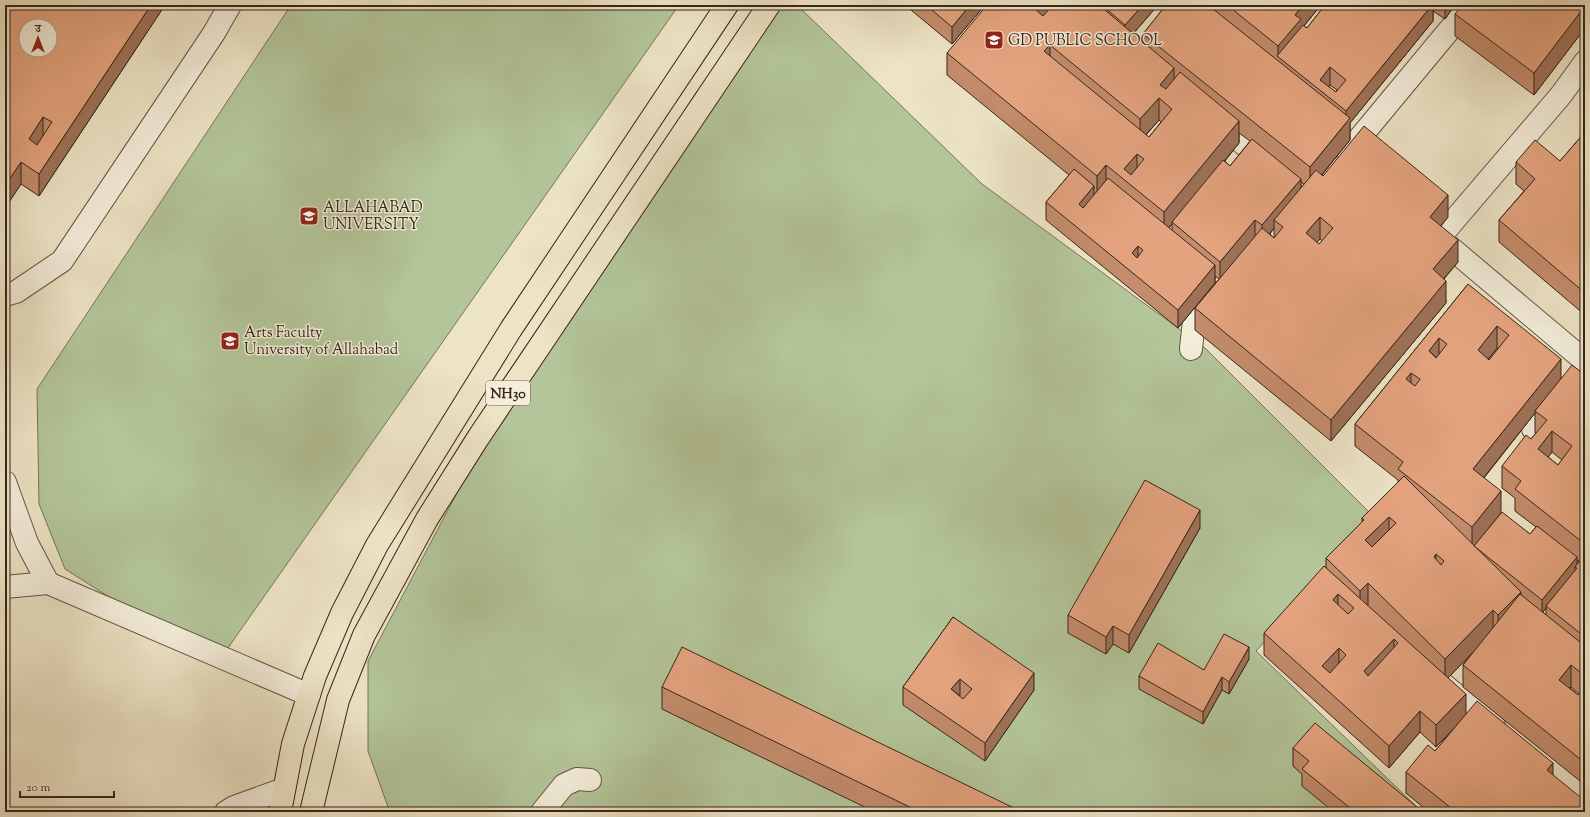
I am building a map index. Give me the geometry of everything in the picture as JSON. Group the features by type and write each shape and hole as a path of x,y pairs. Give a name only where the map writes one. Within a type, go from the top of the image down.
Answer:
{"highway":[{"path":"280,812 293,744 315,676 342,612 377,545 511,329 727,5"},
{"name":"NH30","path":"311,812 338,700 364,635 427,519 478,438 769,5"}],"street":[{"path":"5,295 16,292 62,261 214,33 230,5"},
{"path":"1335,168 1470,5"},
{"path":"1532,429 1578,373 1439,238 1561,95 1585,62"},
{"path":"1198,107 1285,178"},
{"path":"1191,349 1194,320 1209,299 1229,278"},
{"path":"5,482 27,543 48,583"},
{"path":"5,587 48,583 309,695"},
{"path":"1425,669 1508,738"},
{"path":"542,812 564,785 577,779 590,780"},
{"path":"226,812 234,807 284,789"}],"green space":[{"name":"Arts Faculty University of Allahabad","path":"291,5 679,5 216,665 65,569 39,504 37,389"},
{"path":"783,5 797,5 982,184 1205,348 1377,520 1256,651 1422,812 395,812 388,807 368,751 368,661 512,389 697,91"}],"building":[{"path":"5,5 151,5 39,174 21,162 5,186","holes":["43,117 52,122 37,145 29,139"]},
{"path":"926,5 970,5 952,27"},
{"path":"987,5 1040,5 1036,10 1043,16 1053,5 1099,5 1174,68 1160,85 1166,89 1180,72 1239,121 1164,212 1106,165 1097,176 947,53","holes":["1050,45 1140,119 1159,98 1172,109 1149,137 1044,51","1137,154 1144,159 1131,175 1124,169"]},
{"path":"1102,5 1143,5 1125,25"},
{"path":"1166,5 1208,5 1350,118 1310,167 1143,34"},
{"path":"1227,5 1303,5 1295,15 1301,19 1278,46"},
{"path":"1325,5 1432,5 1346,111 1277,56 1303,25 1307,28","holes":["1330,67 1346,80 1336,92 1320,80"]},
{"path":"1462,5 1585,6 1534,73 1455,14"},
{"path":"1364,126 1448,195 1430,217 1458,240 1433,269 1446,281 1331,420 1195,308 1262,228 1274,238 1283,227 1274,220 1316,170 1323,176","holes":["1320,217 1333,228 1319,244 1306,233"]},
{"path":"1585,132 1585,293 1499,220 1535,179 1516,162 1535,140 1560,161"},
{"path":"1252,139 1301,179 1262,225 1255,220 1220,262 1172,222 1223,160 1230,166"},
{"path":"1074,169 1094,186 1079,204 1083,208 1108,178 1215,265 1178,310 1046,202","holes":["1138,246 1143,250 1137,258 1132,253"]},
{"path":"1468,284 1561,359 1473,469 1501,491 1472,527 1398,469 1403,462 1355,424","holes":["1497,326 1509,335 1489,360 1478,350","1439,338 1447,344 1436,358 1429,351","1411,373 1420,379 1415,386 1406,379"]},
{"path":"1572,365 1585,375 1585,536 1581,541 1515,489 1521,481 1502,466 1526,435 1531,439 1547,420 1535,411","holes":["1552,431 1572,446 1558,465 1538,449"]},
{"path":"1404,476 1521,592 1498,615 1493,610 1445,659 1368,583 1360,591 1326,558 1364,520 1362,518","holes":["1389,517 1396,523 1372,547 1365,540","1436,554 1444,561 1441,565 1434,557"]},
{"path":"1145,480 1200,510 1129,635 1113,626 1106,637 1068,615"},
{"path":"1502,512 1530,534 1537,526 1577,557 1542,600 1474,546"},
{"path":"1585,554 1585,637 1546,606 1577,568 1575,567"},
{"path":"1324,566 1466,694 1436,725 1420,711 1389,746 1264,633","holes":["1338,594 1354,608 1348,614 1333,600","1394,639 1398,643 1368,676 1364,671","1339,648 1346,655 1330,673 1322,666"]},
{"path":"1520,594 1585,646 1585,676 1571,665 1559,680 1578,695 1585,686 1585,763 1463,665"},
{"path":"953,617 1034,673 985,743 903,687","holes":["960,679 972,689 963,699 951,689"]},
{"path":"1224,634 1249,647 1229,682 1222,677 1203,712 1139,676 1158,643 1204,670"},
{"path":"682,647 1022,812 920,812 662,687"},
{"path":"1477,701 1553,763 1547,770 1585,801 1585,805 1579,812 1456,812 1406,772 1428,745 1435,751"},
{"path":"1315,723 1423,812 1355,812 1302,769 1309,761 1293,748"},
{"path":"1316,807 1323,812 1313,812"}],"place":[{"name":"GD PUBLIC SCHOOL","path":"994,40"},
{"name":"ALLAHABAD UNIVERSITY","path":"309,216"},
{"name":"Arts Faculty University of Allahabad","path":"230,341"}]}
